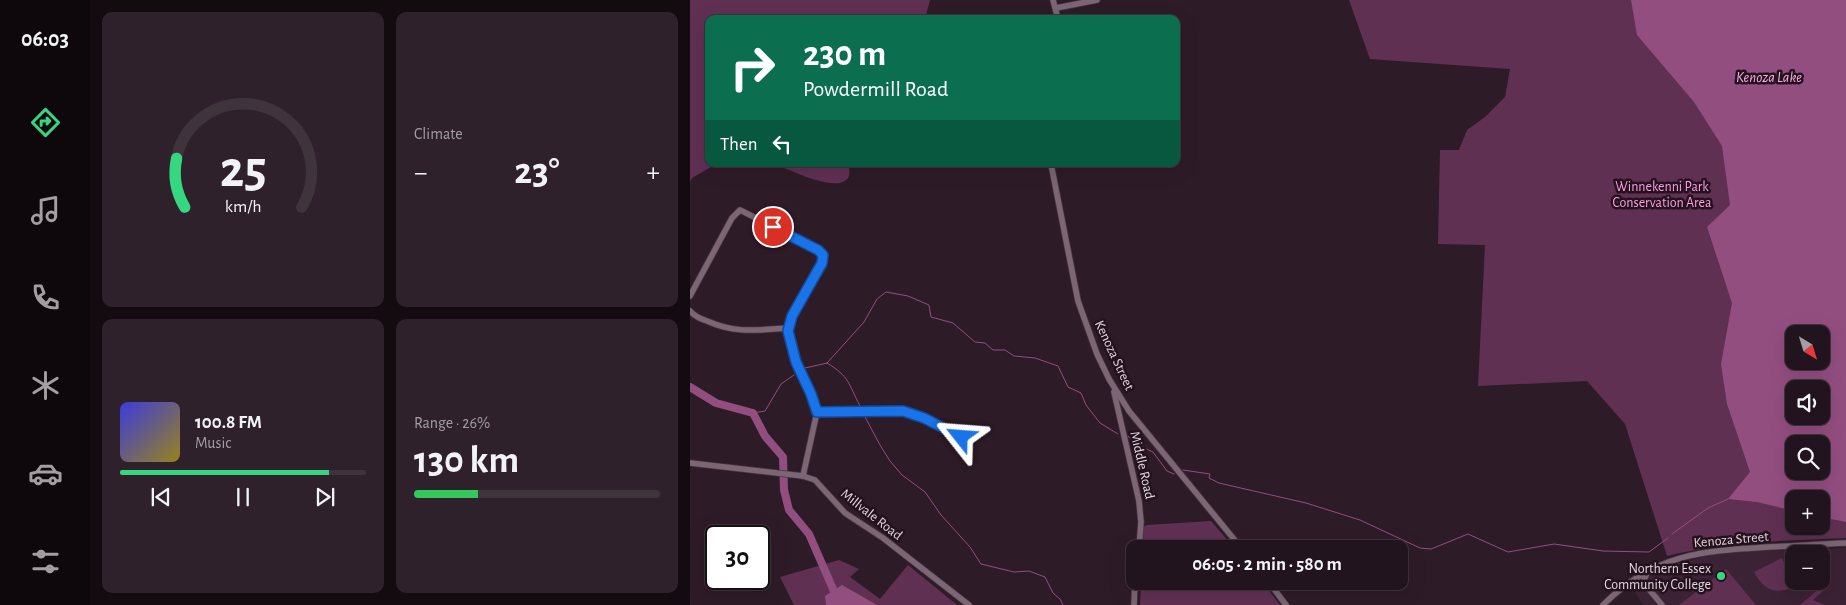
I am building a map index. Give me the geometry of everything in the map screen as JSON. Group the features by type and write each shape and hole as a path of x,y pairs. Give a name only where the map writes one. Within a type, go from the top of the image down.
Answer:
{"street":[{"path":"1053,0 1057,15"},
{"path":"1056,8 1097,0"},
{"name":"Kenoza Street","path":"1052,167 1078,301 1100,362 1113,388 1129,411 1235,540"},
{"path":"690,296 732,218 738,211 743,211 801,241 823,255 822,263 792,316 789,328 796,362 817,412 803,476"},
{"path":"690,311 721,328 731,330 789,328"},
{"name":"Middle Road","path":"1113,388 1139,501 1141,522 1140,540"},
{"path":"817,412 903,411 924,418 961,437"},
{"name":"Millvale Road","path":"690,463 803,476 815,480 845,513 883,538 969,605"},
{"name":"Kenoza Street","path":"1603,605 1626,583 1674,559 1722,550 1846,544"},
{"path":"1648,571 1643,582 1662,605"},
{"path":"1134,605 1135,590"},
{"path":"1275,590 1286,605"}],"shaded area":[{"name":"Northern Essex Community College","path":"1830,548 1846,548 1846,605 1643,605 1632,587 1645,578 1679,563 1711,555 1742,551 1785,550 1785,590 1830,590"}],"green space":[{"path":"690,0 930,0 926,15 705,15 705,167 711,167 692,178 690,182"},
{"name":"Winnekenni Park Conservation Area","path":"1349,0 1846,0 1846,538 1778,541 1711,547 1667,556 1625,424 1587,381 1478,386 1485,245 1438,244 1440,150 1459,150 1467,130 1485,117 1505,97 1510,69 1370,59"},
{"path":"782,167 849,167 849,176 844,181 836,183 825,182"},
{"path":"1211,521 1227,540 1142,540 1142,527 1147,525"},
{"path":"1782,558 1785,565 1785,590 1775,591 1766,587 1754,572"},
{"path":"839,560 859,569 850,577 880,599 908,565 957,605 794,605 780,577"},
{"path":"1726,569 1756,605 1679,605"},
{"path":"1141,590 1269,590 1280,605 1140,605"},
{"path":"1818,590 1824,590 1813,600 1825,605 1800,605"}],"water":[{"name":"Kenoza Lake","path":"1631,0 1846,0 1846,522 1830,519 1830,490 1785,490 1785,509 1757,502 1728,499 1750,472 1727,404 1721,364 1732,303 1707,227 1730,205 1722,146 1694,102 1637,35"},
{"path":"842,585 877,605 826,605 825,596"}],"waterway":[{"path":"805,368 827,363 864,322 877,299 886,292 908,296 929,305 931,317 953,323 975,342 985,343 993,350 1005,350 1014,356 1035,358 1058,366 1068,387 1081,393 1086,405 1100,423 1118,434"},
{"path":"827,363 844,377 860,406"},
{"path":"753,413 765,411 781,384 794,375"},
{"path":"690,387 716,403 753,413 765,436 783,457 784,490 789,510 809,534 840,605"},
{"path":"865,417 890,461 902,475 925,492 941,515 970,547 981,564 1014,572 1029,571 1045,577 1053,593 1060,599 1063,605"},
{"path":"1128,436 1136,444 1153,452 1167,471 1174,474"},
{"path":"1183,470 1210,474 1209,478 1219,483 1306,503 1360,520 1420,548 1431,549 1468,534 1508,552 1554,544 1603,551 1649,552 1668,538"},
{"path":"1672,534 1708,508 1728,499"}],"place":[{"name":"Northern Essex Community College","path":"1721,576"}],"route":[{"path":"773,227 818,250 824,258 792,316 788,331 796,362 815,403 817,412 909,412 961,437"}]}
